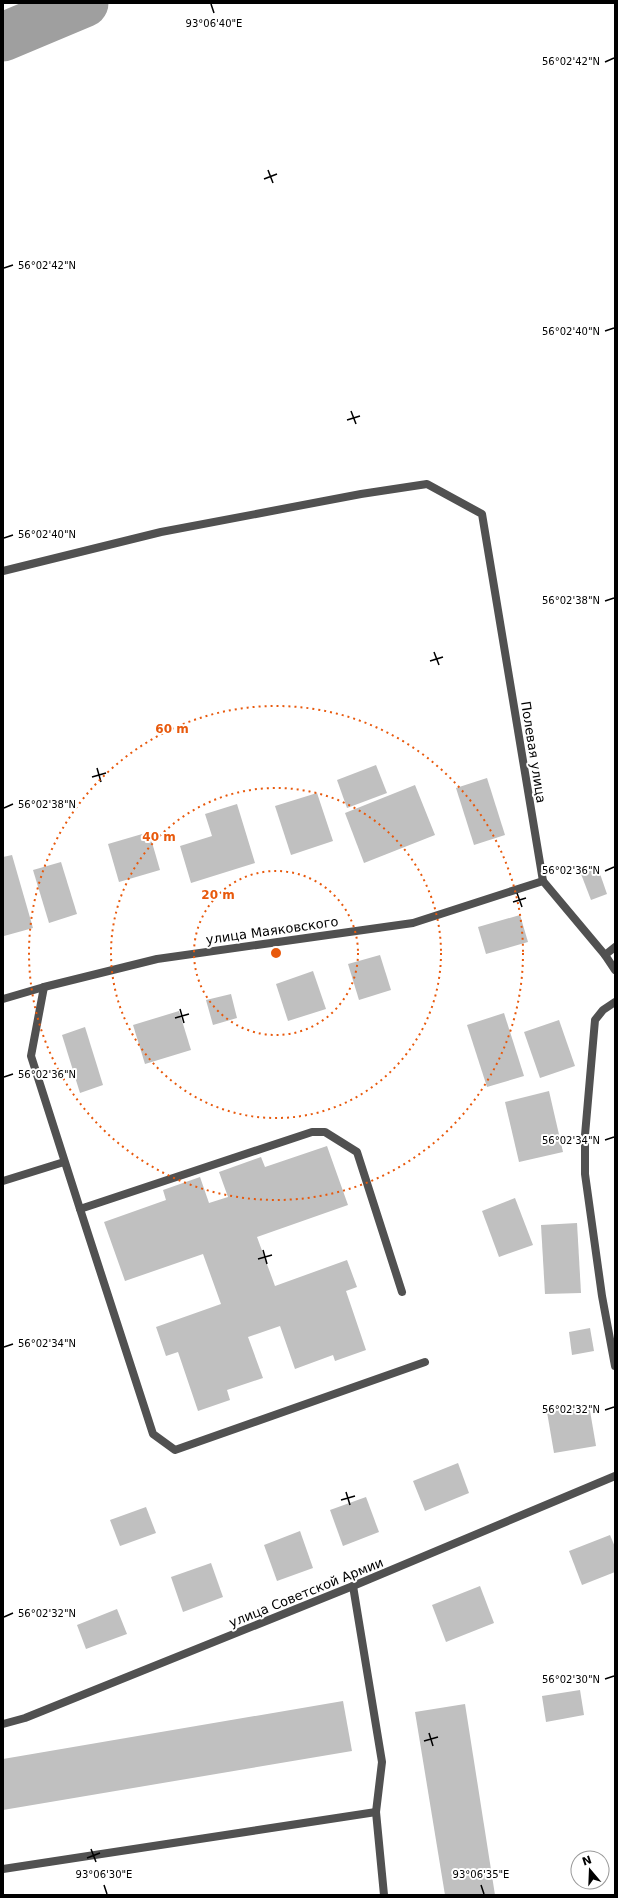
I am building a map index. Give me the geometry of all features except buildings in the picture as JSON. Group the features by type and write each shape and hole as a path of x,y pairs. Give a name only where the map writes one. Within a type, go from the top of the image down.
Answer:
{"street":[{"name":"Полевая улица","path":"3,571 161,532 361,494 427,484 482,514 543,881"},
{"path":"543,881 605,954 615,970"},
{"name":"улица Маяковского","path":"3,999 44,987 157,959 413,923 543,881"},
{"path":"605,954 615,947"},
{"path":"44,987 31,1056 153,1434 175,1450 424,1362"},
{"path":"615,1002 603,1010 595,1020 585,1135 585,1174 602,1296 615,1366"},
{"path":"80,1209 312,1132 325,1132 357,1152 402,1292"},
{"path":"3,1181 64,1162"},
{"name":"улица Советской Армии","path":"3,1724 26,1718 353,1586 615,1476"},
{"path":"353,1586 382,1762 376,1812 384,1895"},
{"path":"3,1869 376,1812"}],"waterway":[{"path":"3,37 84,3"}]}
